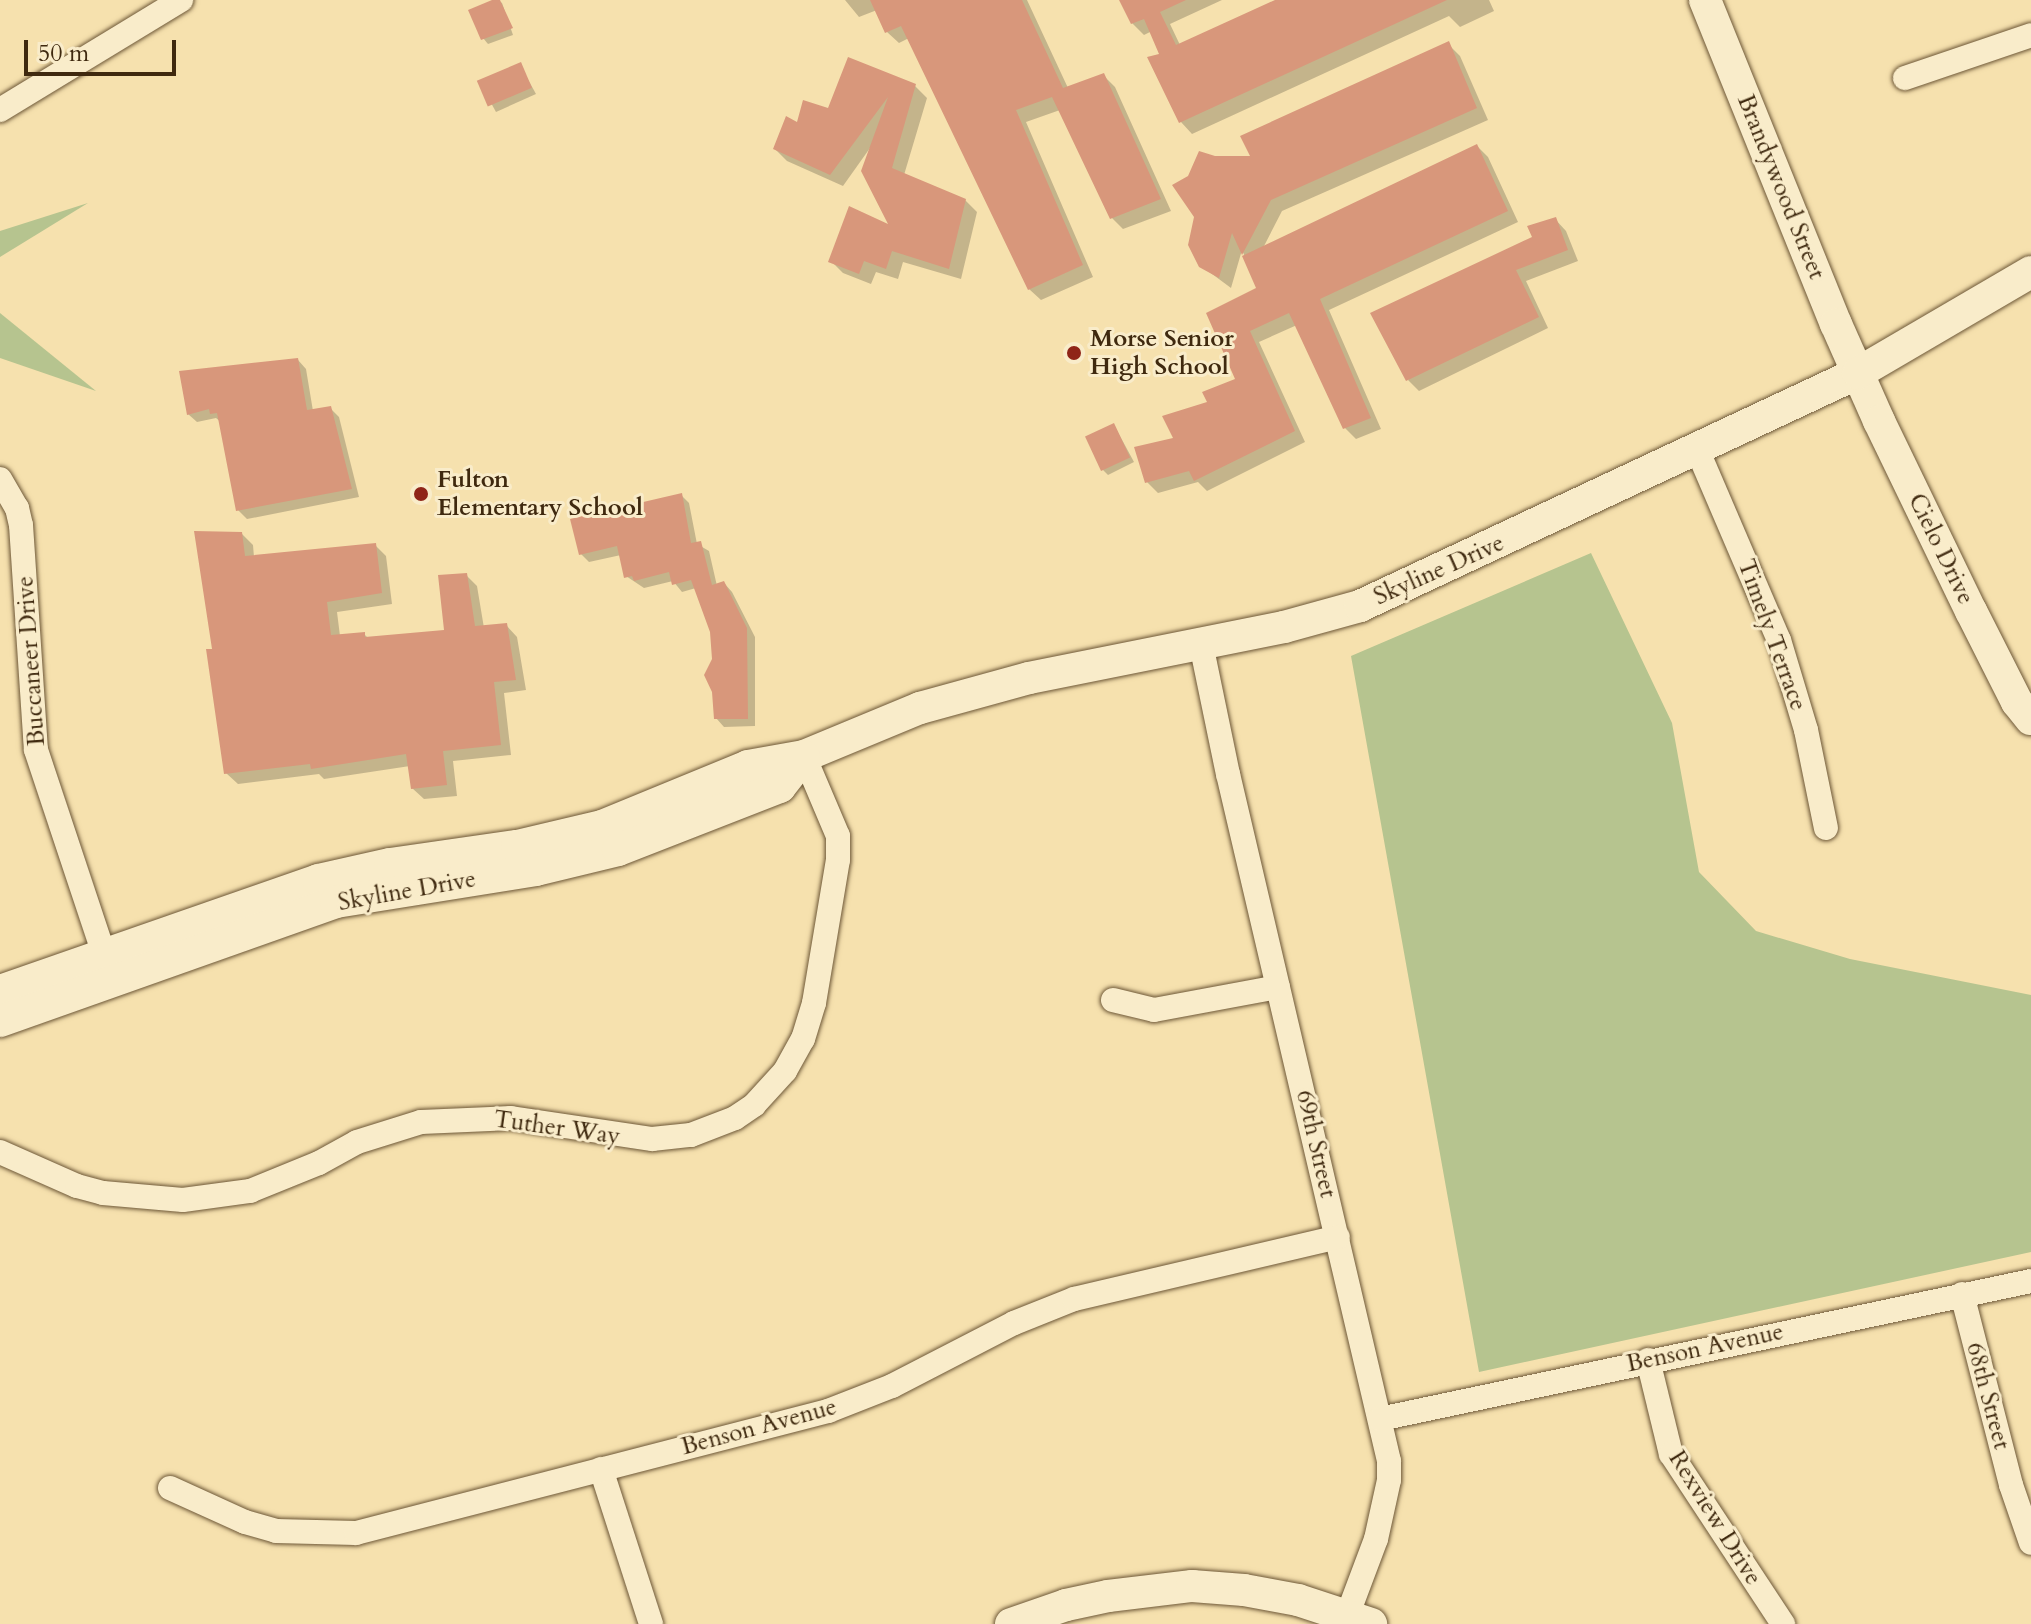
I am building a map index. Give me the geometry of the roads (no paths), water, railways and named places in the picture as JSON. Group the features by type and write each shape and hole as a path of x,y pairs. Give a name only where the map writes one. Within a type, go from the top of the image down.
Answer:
{"main road":[{"name":"Brandywood Street","path":"1705,0 1858,373"},
{"name":"Skyline Drive","path":"0,1021 108,966 318,880 390,864 517,846 582,831 748,766 804,756 920,708 1029,678 1284,627 1360,606 1858,373 2031,272"},
{"name":"Cielo Drive","path":"1858,373 1971,611 2017,702 2031,719"},
{"name":"Skyline Drive","path":"0,991 108,966"},
{"path":"1011,1624 1097,1598 1192,1586 1271,1595 1354,1621"}],"street":[{"path":"0,110 181,0"},
{"path":"1905,78 1995,50 2031,35"},
{"name":"Timely Terrace","path":"1697,449 1779,640 1806,730 1826,828"},
{"name":"Buccaneer Drive","path":"0,479 17,508 21,525 36,750 108,966"},
{"name":"69th Street","path":"1201,644 1380,1419 1389,1480 1354,1621"},
{"name":"Tuther Way","path":"0,1152 77,1186 103,1193 197,1199 261,1188 357,1142 421,1122 511,1118 652,1139 691,1135 735,1118 762,1097 785,1071 803,1039 814,1003 838,860 838,836 804,756"},
{"path":"1113,1000 1154,1010 1278,987"},
{"name":"Benson Avenue","path":"170,1488 245,1522 276,1531 356,1533 828,1411 892,1386 1014,1323 1074,1299 1338,1237"},
{"name":"Benson Avenue","path":"1380,1419 2031,1281"},
{"name":"68th Street","path":"1962,1294 2011,1485 2031,1543"},
{"name":"Rexview Drive","path":"1648,1360 1671,1454 1783,1624"},
{"path":"601,1469 651,1624"}],"place":[{"name":"Morse Senior High School","path":"1074,353"},
{"name":"Fulton Elementary School","path":"421,494"}]}
